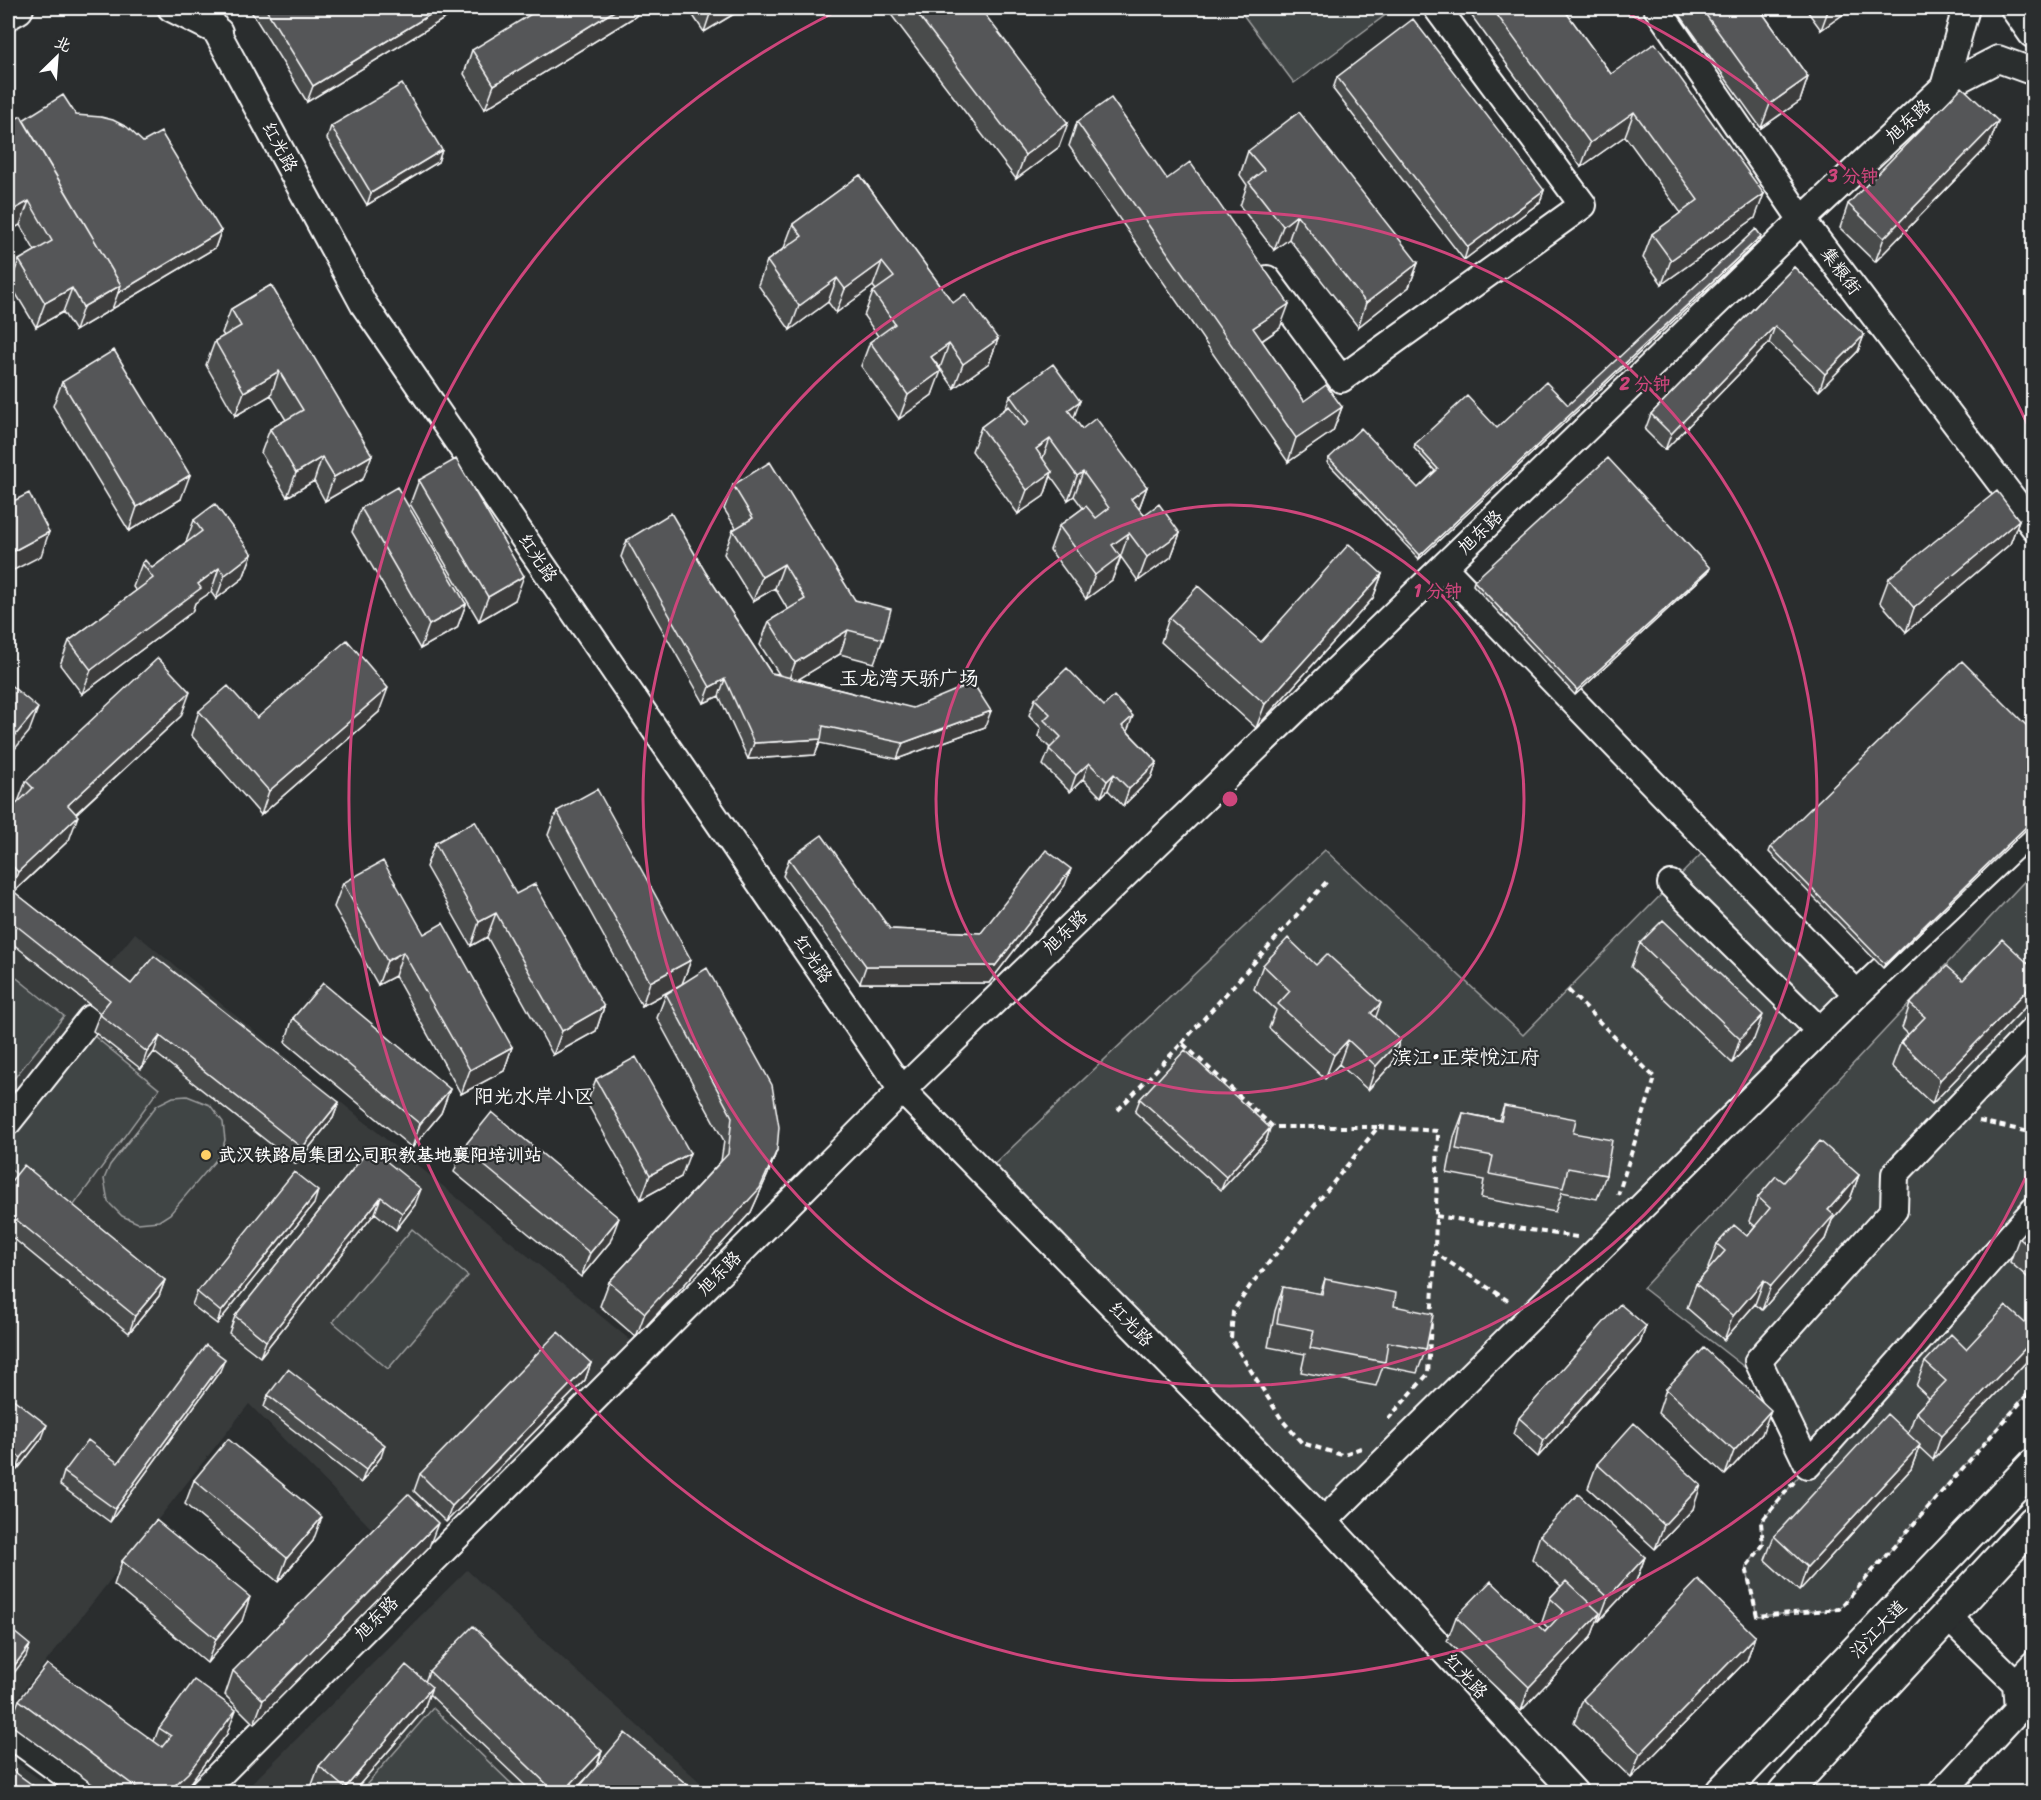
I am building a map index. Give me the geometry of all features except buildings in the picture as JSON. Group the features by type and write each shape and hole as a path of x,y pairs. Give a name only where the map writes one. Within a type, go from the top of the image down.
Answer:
{"main road":[{"path":"8,13 17,8"},
{"path":"2017,8 2034,32"},
{"name":"沿江大道","path":"1722,1792 2034,1465"},
{"path":"1785,1792 2034,1522"}],"street":[{"path":"171,8 219,33"},
{"name":"红光路","path":"204,8 364,305 902,1090 1324,1521 1574,1792"},
{"path":"216,8 219,33"},
{"path":"1256,264 1341,380 1583,205 1437,8"},
{"name":"集粮街","path":"1657,8 1802,220 2034,527"},
{"path":"1944,87 1966,8"},
{"name":"旭东路","path":"202,1792 902,1090 1802,220 1944,87 1998,59 2034,72"},
{"path":"1443,567 1857,994"},
{"path":"1324,1521 1857,994 2034,827"},
{"path":"1671,884 1820,1031"},
{"path":"8,1122 90,1018"},
{"path":"2034,1029 1895,1174 1894,1210 1758,1361 1808,1465 2034,1210"},
{"path":"1942,1792 2018,1710 2016,1683 1947,1616"},
{"path":"2016,1683 2034,1664"},
{"path":"8,1733 89,1792"}],"path":[{"path":"1118,1110 1182,1043 1329,879"},
{"path":"1568,990 1655,1078 1617,1197"},
{"path":"1182,1043 1273,1127 1378,1127 1438,1131 1435,1253 1428,1374 1386,1422"},
{"path":"1952,1114 2034,1133"},
{"path":"1364,1447 1342,1455 1302,1443 1282,1420 1231,1339 1233,1312 1250,1286 1378,1127"},
{"path":"1436,1215 1577,1237 1585,1229"},
{"path":"1435,1253 1531,1316"},
{"path":"1808,1465 1761,1522 1763,1545 1746,1567 1756,1616 1839,1609 2034,1387"}],"shaded area":[{"path":"1238,8 1395,8 1294,83"},
{"path":"1711,844 1857,994 1324,1521 984,1174 1325,850 1523,1035"},
{"path":"2033,872 2033,1387 1839,1609 1757,1616 1746,1567 1763,1545 1761,1522 1808,1465 1771,1388 1643,1288"},
{"name":"武汉铁路局集团公司职教基地襄阳培训站","path":"8,888 109,965 135,933 635,1344 428,1538 400,1505 371,1528 249,1404 8,1710"},
{"path":"8,971 64,1016 8,1086"},
{"path":"83,1027 159,1089 66,1216 8,1167 8,1122"},
{"path":"187,1096 210,1105 223,1122 225,1140 221,1154 170,1214 159,1221 138,1223 122,1216 108,1202 104,1179 110,1165 157,1105 173,1097"},
{"path":"412,1229 468,1276 388,1369 333,1322"},
{"path":"467,1570 537,1635 711,1792 243,1792"},
{"path":"433,1708 520,1792 360,1792"},
{"path":"8,1757 58,1792 8,1792"}],"place":[{"name":"武汉铁路局集团公司职教基地襄阳培训站","path":"206,1155"}],"district":[{"name":"玉龙湾天骄广场","path":"909,678"},
{"name":"滨江•正荣悦江府","path":"1466,1057"},
{"name":"阳光水岸小区","path":"534,1096"}]}
